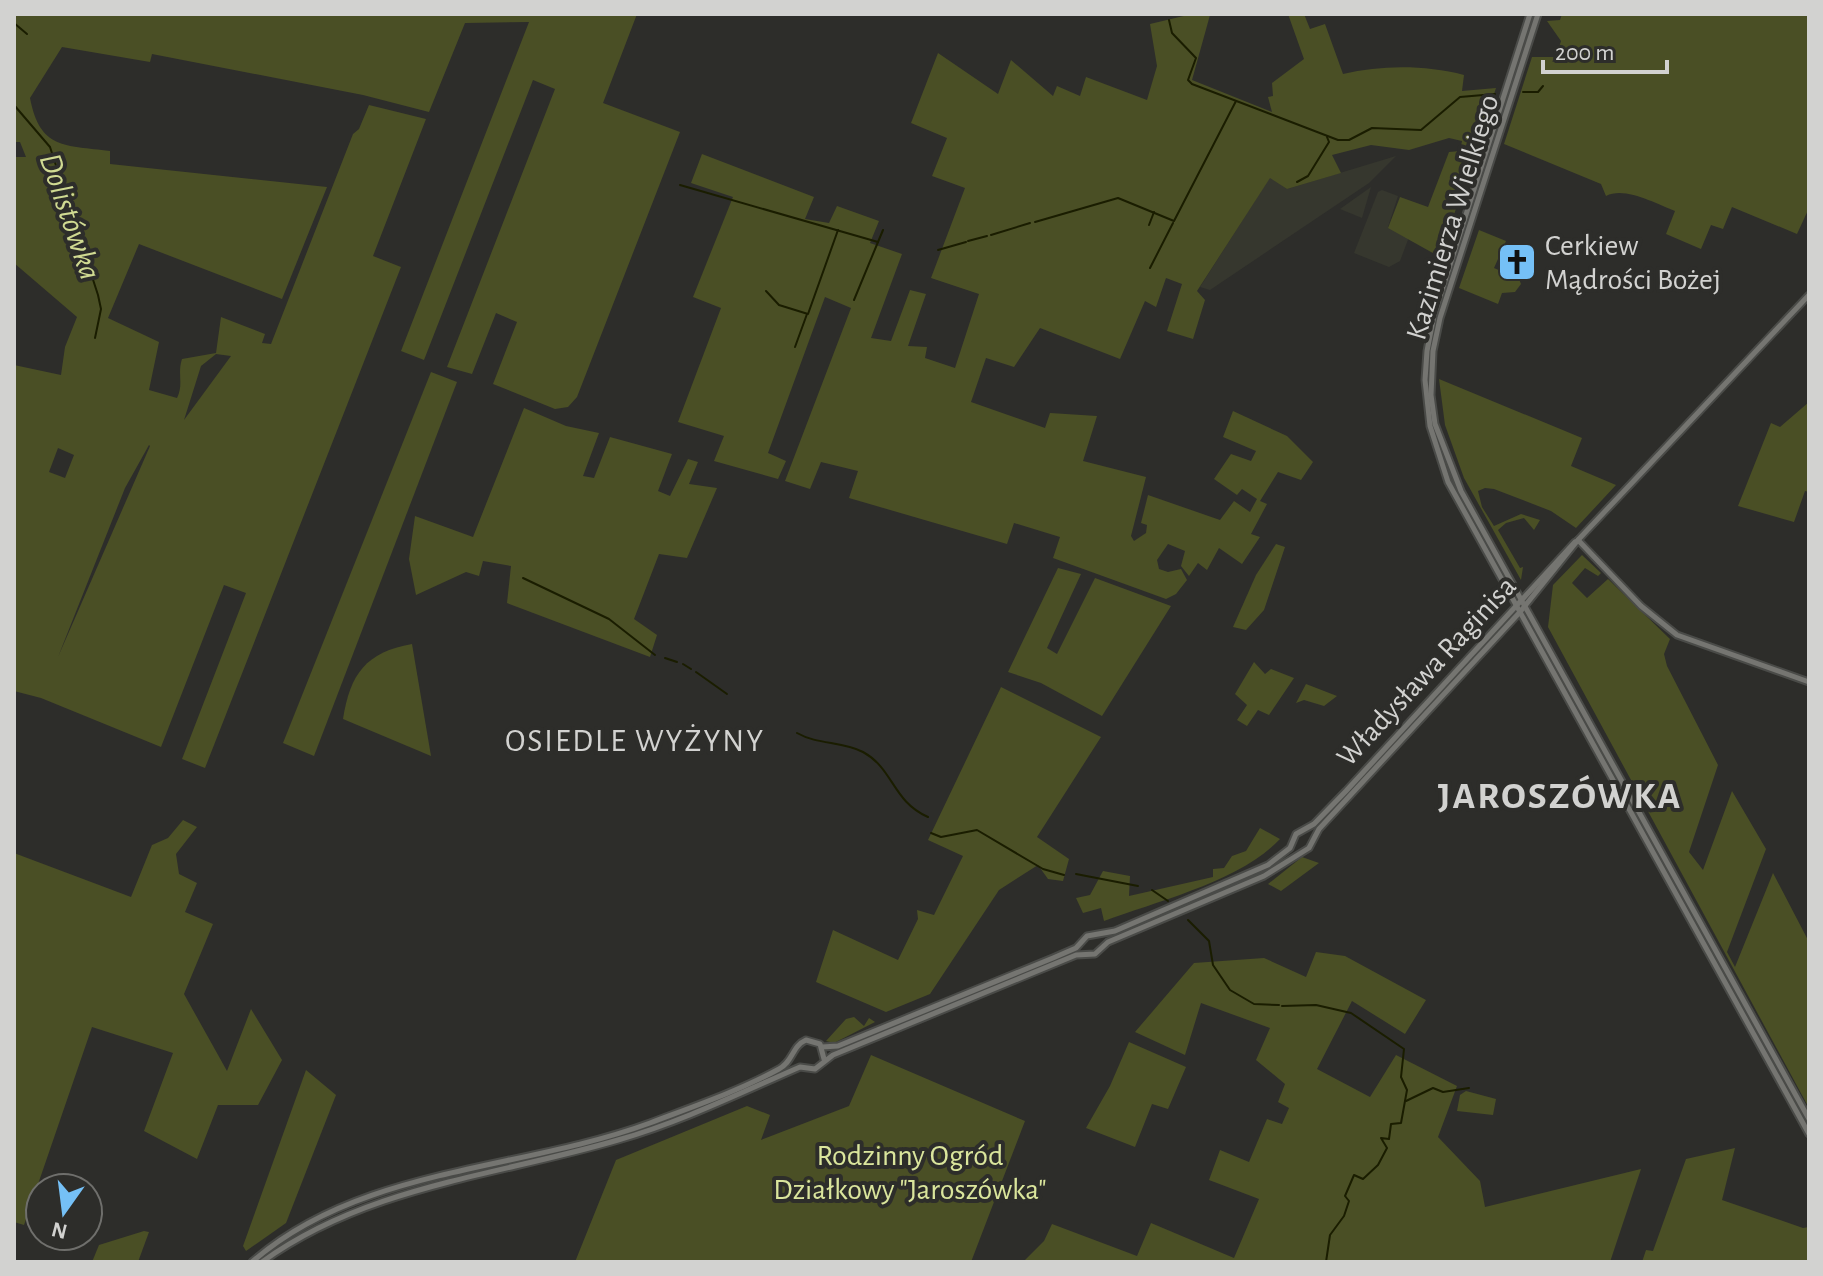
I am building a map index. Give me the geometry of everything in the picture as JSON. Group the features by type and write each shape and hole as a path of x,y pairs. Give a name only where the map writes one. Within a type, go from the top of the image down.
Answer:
{"main road":[{"name":"Kazimierza Wielkiego","path":"1530,14 1440,318 1431,365 1435,424 1451,469 1809,1119"},
{"name":"Kazimierza Wielkiego","path":"1538,14 1434,315 1425,380 1437,455 1520,612 1809,1134"},
{"path":"1520,46 1526,50"},
{"name":"Władysława Raginisa","path":"1304,830 1520,612 1561,554 1578,540 1809,295"},
{"path":"1578,540 1641,606 1677,635 1809,682"},
{"path":"1494,564 1501,561"},
{"name":"Władysława Raginisa","path":"1313,838 1517,606 1524,603"},
{"path":"1642,834 1645,829 1649,831"},
{"path":"262,1262 313,1228 368,1204 640,1133 800,1067 815,1069 824,1060 868,1041 1076,955 1088,954 1257,879 1311,847 1313,838 1304,830 1296,834 1283,855 1252,874 1115,931 1087,936 1053,958 859,1038 831,1048 822,1047"},
{"path":"1294,840 1302,850"},
{"path":"1094,936 1100,942 1099,949"},
{"path":"1081,942 1082,949 1088,954"},
{"path":"1754,1036 1760,1038 1762,1034"},
{"path":"252,1262 310,1222 346,1206 392,1190 649,1123 772,1073 794,1056 798,1044 806,1040 816,1041 822,1047 824,1060"},
{"path":"794,1056 800,1067"}],"shaded area":[{"path":"1396,156 1369,183 1210,290 1200,287 1270,177 1287,189"},
{"path":"1371,187 1362,218 1340,209"},
{"path":"1382,190 1398,196 1388,227 1409,237 1400,261 1389,267 1354,253 1378,192"}],"green space":[{"path":"14,14 637,14 603,103 680,132 577,397 568,407 555,409 493,384 517,322 496,313 472,374 447,367 555,89 533,80 424,360 401,351 529,22 465,23 429,112 363,95 152,54 150,62 62,47 30,98 40,127 57,142 110,151 110,164 327,187 282,299 139,244 108,318 159,342 149,390 177,398 182,359 216,353 221,317 265,334 262,343 271,344 353,134 359,129 369,105 426,119 373,256 401,267 205,768 182,759 246,593 224,585 161,747 41,698 14,691 14,365 61,375 65,347 77,317 14,263 14,157 26,157 20,142 14,142","holes":["216,354 231,356 184,420 201,366","149,445 58,657 125,488","58,448 74,455 65,478 49,472"]},
{"path":"1192,14 1210,15 1192,80 1272,112 1268,97 1273,96 1272,83 1304,59 1288,14 1304,14 1310,29 1325,24 1343,74 1388,68 1419,68 1464,75 1462,91 1496,88 1440,257 1388,228 1400,197 1428,207 1449,152 1460,151 1462,141 1449,138 1409,150 1371,145 1332,155 1341,173 1287,189 1270,178 1197,291 1205,300 1193,339 1167,331 1182,284 1166,278 1156,307 1145,301 1120,359 1040,328 1014,367 986,358 971,402 1045,428 1050,413 1097,416 1083,461 1146,477 1131,536 1134,541 1146,533 1147,525 1141,523 1148,495 1220,520 1234,501 1250,512 1257,499 1242,489 1237,495 1214,479 1231,454 1251,461 1256,451 1223,437 1233,411 1287,436 1313,462 1301,480 1278,472 1260,501 1267,504 1251,534 1260,537 1242,564 1219,548 1207,570 1198,563 1189,576 1181,566 1185,551 1168,544 1157,560 1159,569 1168,572 1181,569 1187,580 1176,594 1166,599 1053,558 1060,537 1014,523 1007,544 849,498 858,471 821,462 810,489 785,481 851,308 825,297 768,453 786,461 778,479 714,461 724,436 678,422 721,308 693,297 733,197 691,183 702,154 814,197 805,219 829,223 837,206 879,221 870,243 902,254 871,338 891,341 910,290 926,294 908,346 927,347 925,358 955,368 979,294 931,278 965,188 932,176 947,138 911,123 938,53 998,94 1011,60 1053,96 1057,86 1080,96 1086,77 1147,100 1157,66 1150,24"},
{"path":"1562,14 1809,14 1809,208 1797,234 1732,207 1723,229 1711,225 1701,249 1666,234 1675,211 1622,193 1606,196 1601,184 1504,144 1532,57 1556,57 1561,41 1547,21 1560,20"},
{"path":"1479,230 1506,241 1494,268 1519,279 1521,284 1515,292 1502,293 1498,304 1459,288"},
{"path":"431,372 457,382 314,756 283,743"},
{"path":"1439,379 1582,438 1571,466 1616,485 1576,528 1551,511 1494,489 1478,491 1482,507 1494,526 1521,514 1540,520 1534,530 1524,518 1506,523 1498,530 1520,568 1523,567 1521,580 1464,478 1445,425"},
{"path":"1809,402 1809,492 1805,491 1794,522 1738,506 1771,423 1780,427"},
{"path":"524,408 566,426 599,433 583,476 594,478 610,437 672,454 658,491 670,496 688,459 698,462 689,484 717,488 687,558 659,554 634,619 657,635 650,657 507,603 511,566 483,561 479,576 466,572 416,595 409,559 415,516 473,537"},
{"path":"1276,544 1285,547 1264,610 1246,630 1233,627 1256,575"},
{"path":"1582,555 1601,573 1598,576 1585,568 1572,583 1587,598 1608,579 1670,639 1664,654 1667,666 1718,765 1689,852 1703,870 1732,791 1766,849 1727,952 1735,967 1773,873 1809,942 1809,1108 1548,627 1553,585"},
{"path":"1058,568 1081,574 1047,648 1057,654 1095,578 1171,606 1102,716 1041,683 1008,672"},
{"path":"412,644 431,756 343,719 350,689 363,668 383,653"},
{"path":"1254,662 1265,674 1271,669 1294,678 1269,715 1258,710 1247,726 1237,720 1247,705 1235,694"},
{"path":"1306,684 1337,696 1324,706 1304,700 1296,703"},
{"path":"1001,687 1101,737 1037,837 1069,859 1063,881 1048,879 1038,865 999,890 930,994 886,1012 816,982 833,930 898,960 918,919 917,910 934,915 963,856 928,840"},
{"path":"183,820 197,827 176,854 179,874 197,883 185,912 213,924 184,994 227,1071 251,1009 282,1060 258,1105 218,1105 197,1159 144,1131 173,1053 92,1027 42,1172 24,1172 24,1225 14,1222 14,853 131,897 152,845 168,838"},
{"path":"1260,828 1280,839 1244,867 1198,888 1104,921 1101,908 1083,913 1076,898 1090,895 1103,871 1130,876 1129,896 1213,877 1213,869 1224,868 1232,856 1246,851"},
{"path":"1302,857 1319,863 1281,891 1268,884"},
{"path":"1316,952 1345,956 1426,1000 1405,1034 1352,1001 1317,1069 1370,1097 1396,1055 1457,1086 1438,1137 1480,1181 1485,1207 1641,1169 1610,1262 1023,1262 1044,1241 1052,1224 1137,1256 1151,1223 1234,1258 1259,1199 1209,1180 1220,1150 1249,1162 1267,1119 1282,1124 1289,1108 1278,1102 1285,1084 1256,1060 1270,1028 1201,1003 1185,1055 1135,1032 1194,963 1264,958 1306,977"},
{"path":"854,1017 864,1026 869,1018 875,1022 834,1043 826,1041 846,1019"},
{"path":"1129,1042 1186,1067 1168,1109 1152,1104 1135,1147 1086,1128 1110,1086"},
{"name":"Rodzinny Ogród Działkowy \"Jaroszówka\"","path":"871,1055 1025,1121 971,1262 575,1262 616,1160 747,1106 770,1115 761,1140 849,1106"},
{"path":"306,1070 336,1095 286,1223 246,1251 243,1246"},
{"path":"1466,1091 1496,1099 1493,1115 1457,1111 1460,1095"},
{"path":"1735,1148 1722,1200 1803,1228 1809,1227 1809,1262 1642,1262 1646,1250 1653,1251 1686,1159"},
{"path":"149,1232 138,1262 92,1262 96,1252 104,1252 104,1243"}],"waterway":[{"path":"1169,20 1172,33 1196,58 1188,80 1192,84 1338,140 1349,140 1372,128 1421,130 1460,97 1495,94"},
{"path":"14,23 27,34"},
{"path":"1523,92 1538,92 1543,86"},
{"path":"1035,222 1118,198 1174,221 1236,101"},
{"name":"Dolistówka","path":"14,105 50,147 98,295 101,309 95,338"},
{"path":"1297,182 1308,176 1329,142 1327,137"},
{"path":"680,185 878,242 883,230"},
{"path":"1149,225 1154,212"},
{"path":"991,235 1030,223"},
{"path":"1150,268 1173,223"},
{"path":"766,291 779,305 808,314 838,230"},
{"path":"968,241 987,236"},
{"path":"854,300 878,242"},
{"path":"938,250 966,242"},
{"path":"795,347 807,314"},
{"name":"JAROSZÓWKA","path":"523,578 609,619 655,655"},
{"name":"JAROSZÓWKA","path":"665,658 677,662"},
{"name":"JAROSZÓWKA","path":"683,664 691,669"},
{"name":"JAROSZÓWKA","path":"696,672 727,694"},
{"name":"JAROSZÓWKA","path":"797,733 863,752 881,767 907,802 928,817"},
{"name":"JAROSZÓWKA","path":"931,833 941,837 977,830 1043,869 1064,875"},
{"name":"JAROSZÓWKA","path":"1076,874 1138,886"},
{"path":"1152,890 1168,901"},
{"name":"JAROSZÓWKA","path":"1188,920 1209,941 1213,965 1230,990 1254,1004 1279,1005"},
{"name":"JAROSZÓWKA","path":"1282,1006 1316,1005 1351,1013 1404,1049 1401,1077 1407,1090 1401,1123 1391,1124 1389,1139 1381,1138 1387,1148 1378,1165 1363,1179 1354,1175 1345,1196 1349,1201 1344,1216 1330,1235 1326,1262"},
{"path":"1406,1101 1433,1088 1443,1092 1469,1088"}],"place":[{"name":"Cerkiew Mądrości Bożej","path":"1517,262"}],"district":[{"name":"OSIEDLE WYŻYNY","path":"635,740"},
{"name":"JAROSZÓWKA","path":"1560,795"}]}
